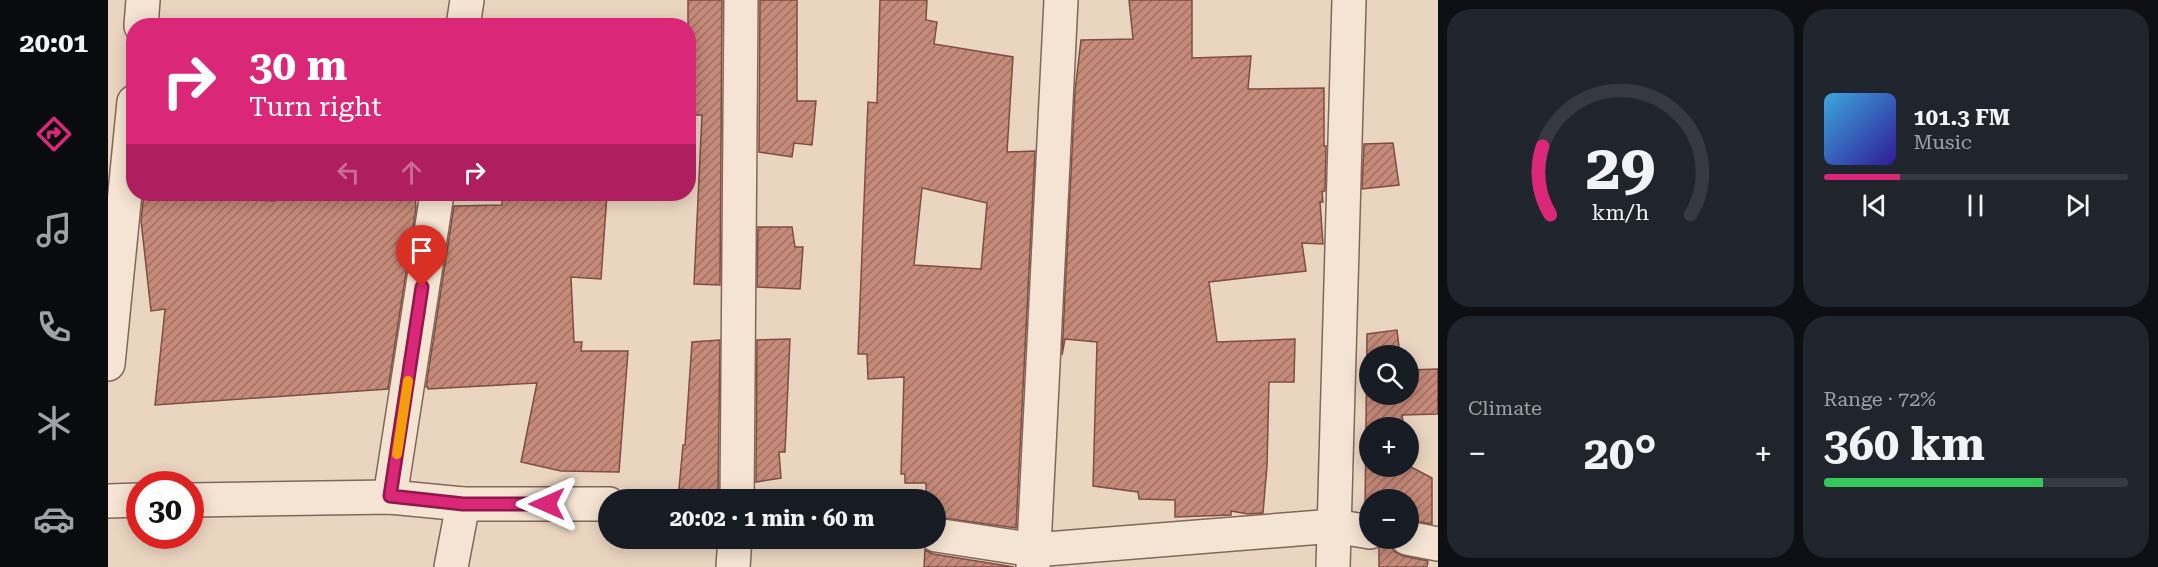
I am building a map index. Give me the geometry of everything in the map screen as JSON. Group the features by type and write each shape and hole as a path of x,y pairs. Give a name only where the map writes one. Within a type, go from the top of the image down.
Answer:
{"street":[{"path":"142,18 144,0"},
{"path":"464,18 467,0"},
{"path":"737,489 741,0"},
{"path":"1033,559 1061,0"},
{"path":"1333,567 1349,0"},
{"path":"108,364 126,183"},
{"path":"390,496 436,201"},
{"path":"204,500 390,496 463,504 598,504"},
{"path":"108,501 126,500"},
{"path":"451,567 463,504"},
{"path":"946,537 1033,559 1335,526 1359,530"},
{"path":"1419,540 1438,544"},
{"path":"734,567 735,549"}],"building":[{"path":"688,0 722,0 720,285 694,284 702,115 696,115 696,18 688,18"},
{"path":"760,0 797,0 797,101 816,101 812,145 794,143 792,157 759,152"},
{"path":"880,0 927,0 926,20 937,22 934,44 1013,57 1007,152 1035,151 1016,528 946,518 946,489 926,489 926,483 905,483 905,474 901,474 904,377 868,379 867,354 858,354 868,102 877,103","holes":["922,188 987,203 981,269 914,265"]},
{"path":"1129,0 1192,0 1192,58 1251,56 1248,89 1324,88 1325,191 1322,192 1323,202 1320,202 1323,244 1302,243 1306,271 1209,282 1217,342 1295,339 1294,382 1269,382 1267,466 1263,513 1248,514 1231,511 1231,515 1175,517 1175,500 1139,499 1138,492 1093,486 1097,342 1065,339 1062,355 1075,91 1081,40 1133,39"},
{"path":"1393,143 1399,185 1362,189 1364,144"},
{"path":"143,201 416,201 388,389 155,405 165,309 151,311 141,220"},
{"path":"502,201 607,201 601,279 571,277 574,342 582,342 581,351 628,351 619,472 561,471 521,462 537,383 428,389 426,387 454,206 502,205"},
{"path":"758,227 792,227 795,247 803,247 800,289 757,287"},
{"path":"1397,330 1399,345 1367,345 1367,334"},
{"path":"790,339 785,452 779,452 781,478 756,482 757,340"},
{"path":"720,340 718,489 679,489 683,445 685,445 692,342"},
{"path":"1438,369 1438,414 1366,417 1366,405 1419,405 1419,370"},
{"path":"1419,471 1432,478 1432,524 1419,522 1419,489 1365,489 1365,477 1419,477"},
{"path":"1379,549 1393,549 1403,556 1428,561 1427,567 1379,567"},
{"path":"925,550 933,554 1014,567 924,567"}],"slow traffic":[{"path":"397,454 408,381"}],"route":[{"path":"422,287 390,496 463,504 547,504"}]}
